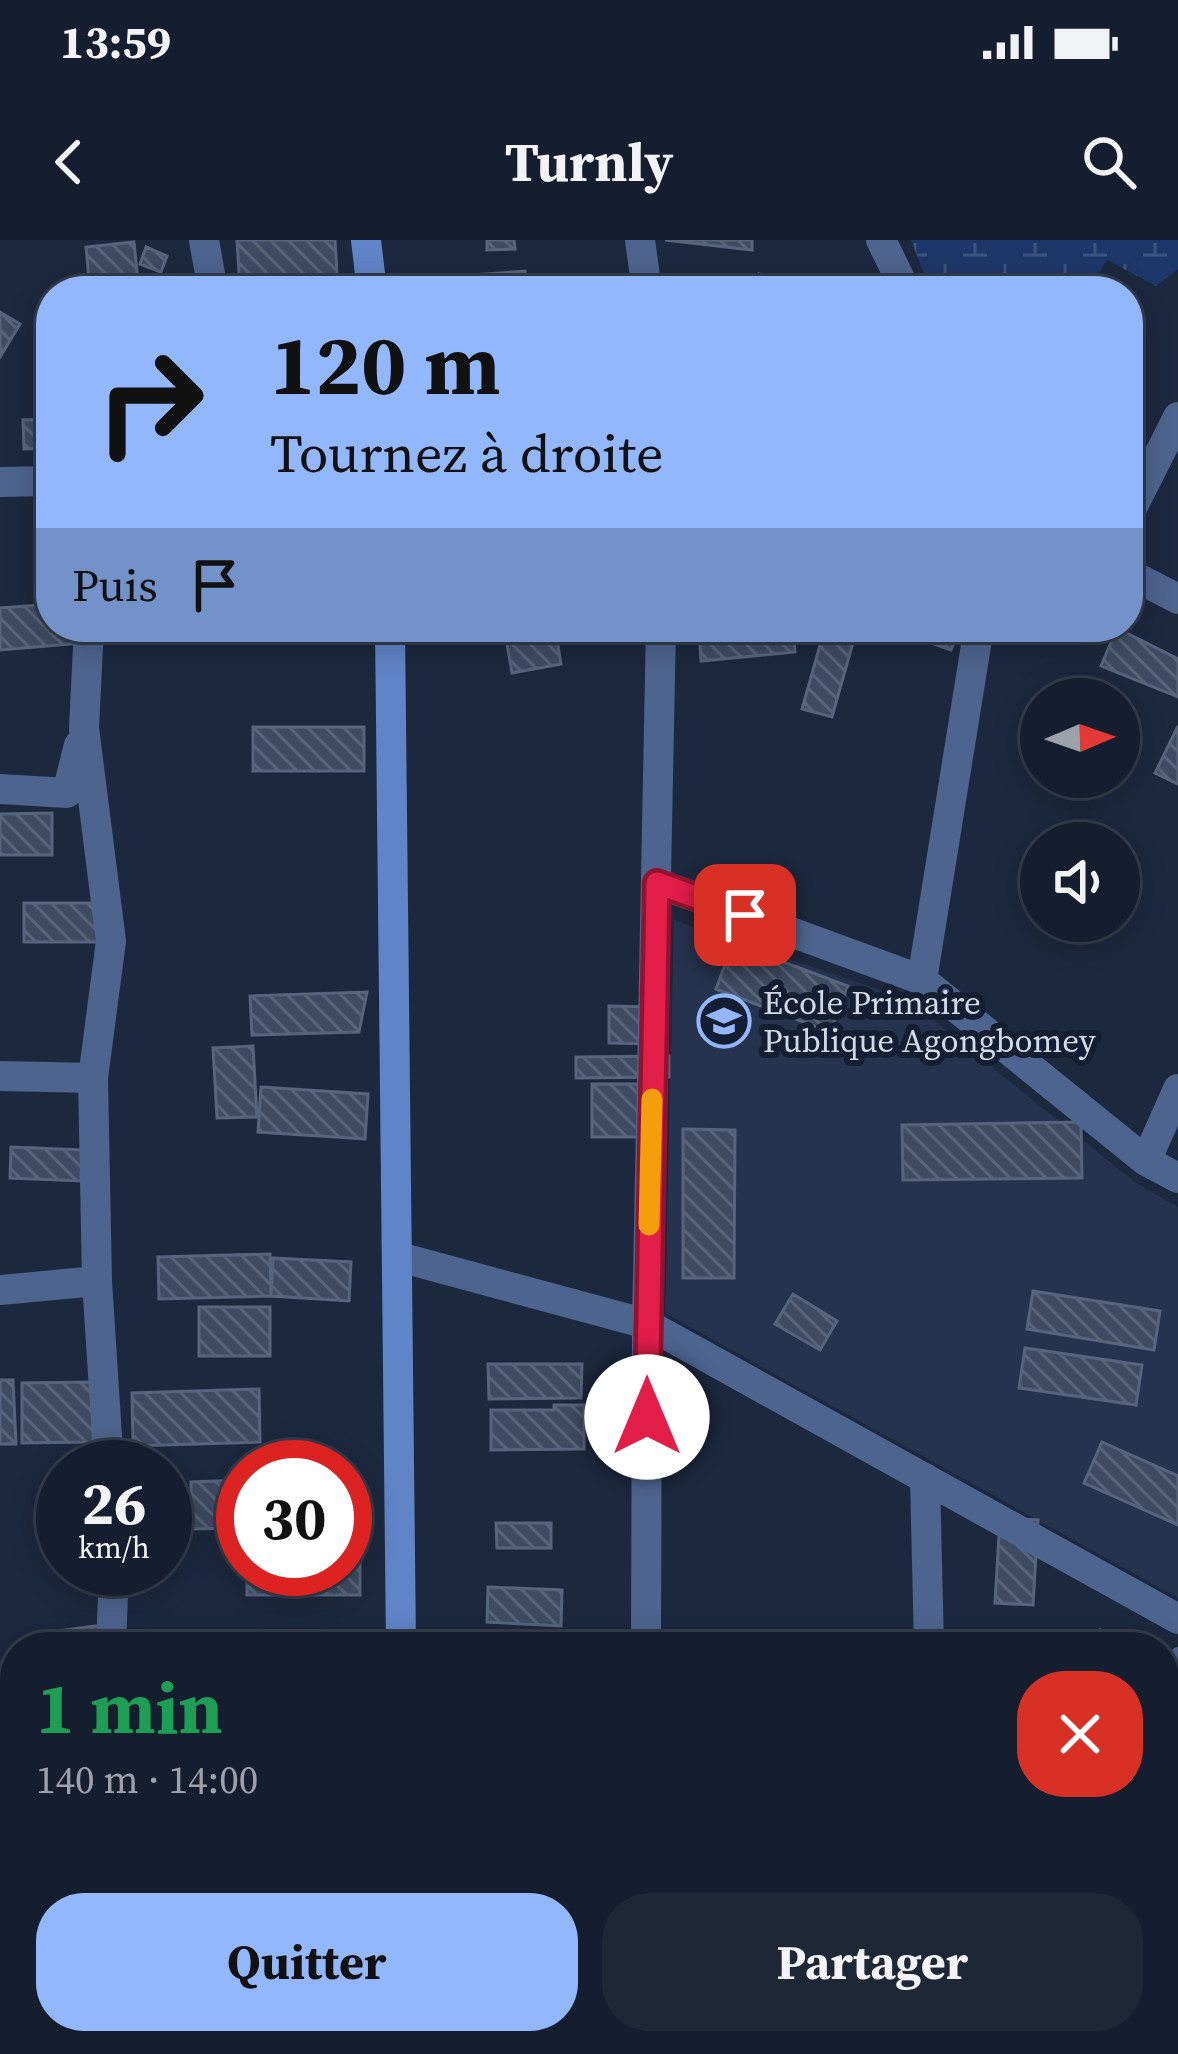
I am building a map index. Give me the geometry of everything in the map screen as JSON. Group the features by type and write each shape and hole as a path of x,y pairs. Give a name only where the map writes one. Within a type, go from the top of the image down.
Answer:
{"street":[{"path":"204,240 210,276"},
{"path":"366,240 370,276"},
{"path":"640,240 645,276"},
{"path":"881,240 899,276"},
{"path":"1143,486 1178,417"},
{"path":"0,482 36,482"},
{"path":"1143,581 1178,599"},
{"path":"88,642 84,728 111,941 93,1078 107,1440"},
{"path":"390,642 401,1632"},
{"path":"646,1632 647,1324 661,642"},
{"path":"922,980 977,642"},
{"path":"0,789 67,793 84,728"},
{"path":"657,883 922,980 1146,1161 1178,1178"},
{"path":"0,1076 93,1078"},
{"path":"1146,1161 1178,1089"},
{"path":"399,1257 647,1324 1178,1618"},
{"path":"0,1290 98,1281"},
{"path":"925,1478 929,1632"},
{"path":"112,1632 113,1596"}],"shaded area":[{"path":"674,920 907,999 1136,1183 1178,1207 1178,1598 665,1313"}],"green space":[{"path":"911,240 1178,240 1178,269 1156,286 1107,260 1097,276 925,276"}],"building":[{"path":"237,240 335,240 337,276 239,276"},
{"path":"487,240 514,240 515,249 487,250"},
{"path":"665,240 752,240 752,250"},
{"path":"134,242 137,276 89,276 86,247"},
{"path":"146,247 167,256 161,272 140,264"},
{"path":"525,271 526,276 459,276"},
{"path":"0,312 20,324 0,357"},
{"path":"23,420 36,420 36,449 24,449"},
{"path":"36,605 36,642 72,644 0,650 0,608"},
{"path":"1143,641 1178,659 1178,697 1140,678 1101,666 1111,642"},
{"path":"507,642 557,642 561,664 512,673"},
{"path":"700,642 794,642 795,652 701,661"},
{"path":"821,642 853,642 832,717 802,709"},
{"path":"929,642 954,642 951,650"},
{"path":"1178,726 1178,784 1155,773"},
{"path":"253,727 364,727 364,771 253,771"},
{"path":"52,813 52,855 0,855 0,814"},
{"path":"24,903 102,903 102,942 24,942"},
{"path":"733,943 848,986 830,1032 716,989"},
{"path":"367,992 359,1032 252,1035 250,996"},
{"path":"609,1006 656,1007 656,1044 609,1043"},
{"path":"253,1046 257,1117 217,1118 213,1048"},
{"path":"669,1056 669,1077 576,1078 576,1057"},
{"path":"592,1084 656,1084 656,1137 592,1137"},
{"path":"261,1087 368,1094 365,1139 258,1132"},
{"path":"1081,1122 1082,1178 903,1180 902,1125"},
{"path":"683,1129 735,1130 734,1278 683,1278"},
{"path":"11,1147 82,1150 81,1181 10,1178"},
{"path":"270,1254 271,1296 159,1299 158,1257"},
{"path":"273,1258 351,1262 349,1301 271,1296"},
{"path":"1033,1291 1160,1311 1154,1350 1027,1329"},
{"path":"793,1294 837,1321 820,1350 775,1324"},
{"path":"199,1307 270,1307 270,1356 199,1356"},
{"path":"1025,1348 1142,1365 1136,1405 1019,1388"},
{"path":"488,1364 582,1364 581,1398 489,1399"},
{"path":"0,1380 13,1380 16,1444 0,1444"},
{"path":"93,1382 93,1440 22,1443 22,1383"},
{"path":"259,1389 260,1440 192,1444 192,1440 133,1440 132,1393"},
{"path":"554,1405 584,1405 584,1449 491,1450 491,1410 554,1410"},
{"path":"1102,1442 1178,1476 1178,1525 1084,1483"},
{"path":"216,1481 216,1529 192,1529 192,1482"},
{"path":"1000,1518 1038,1520 1033,1605 995,1603"},
{"path":"496,1523 551,1523 551,1548 497,1548"},
{"path":"488,1587 562,1590 561,1626 487,1622"},
{"path":"103,1625 104,1632 50,1632"}],"slow traffic":[{"path":"649,1225 652,1099"}],"place":[{"name":"École Primaire Publique Agongbomey","path":"724,1021"}],"route":[{"path":"647,1417 657,883 745,915"}]}
